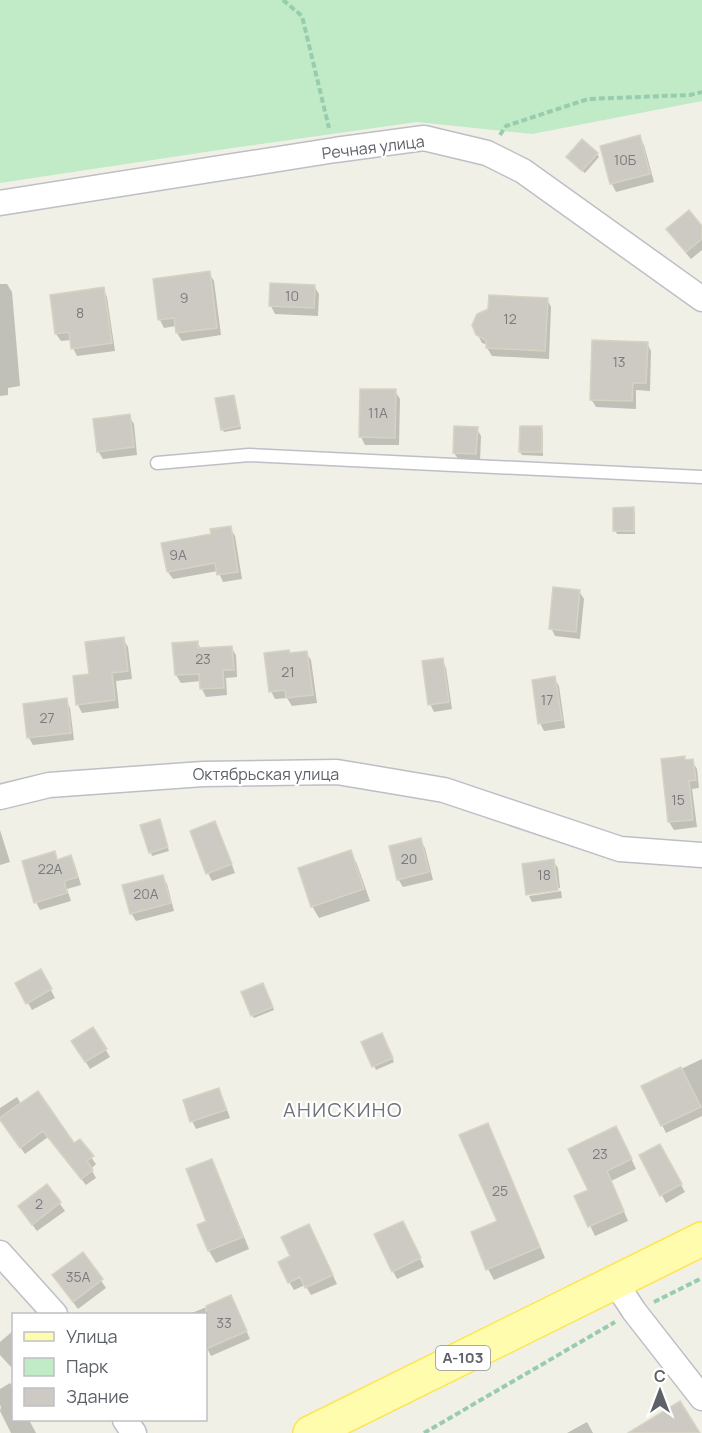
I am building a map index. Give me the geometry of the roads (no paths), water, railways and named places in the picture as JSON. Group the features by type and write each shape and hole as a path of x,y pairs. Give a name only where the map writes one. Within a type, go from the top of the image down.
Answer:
{"main road":[{"name":"А-103","path":"310,1433 702,1239"}],"street":[{"name":"Речная улица","path":"0,203 424,138 487,153 523,171 702,299"},
{"name":"Октябрьская улица","path":"0,797 49,785 203,774 337,772 444,790 620,849 702,855"},
{"path":"0,1253 54,1313"},
{"path":"615,1282 634,1311 702,1398"}],"lane":[{"path":"157,463 249,455 702,477"}],"district":[{"name":"АНИСКИНО","path":"343,1110"}]}
